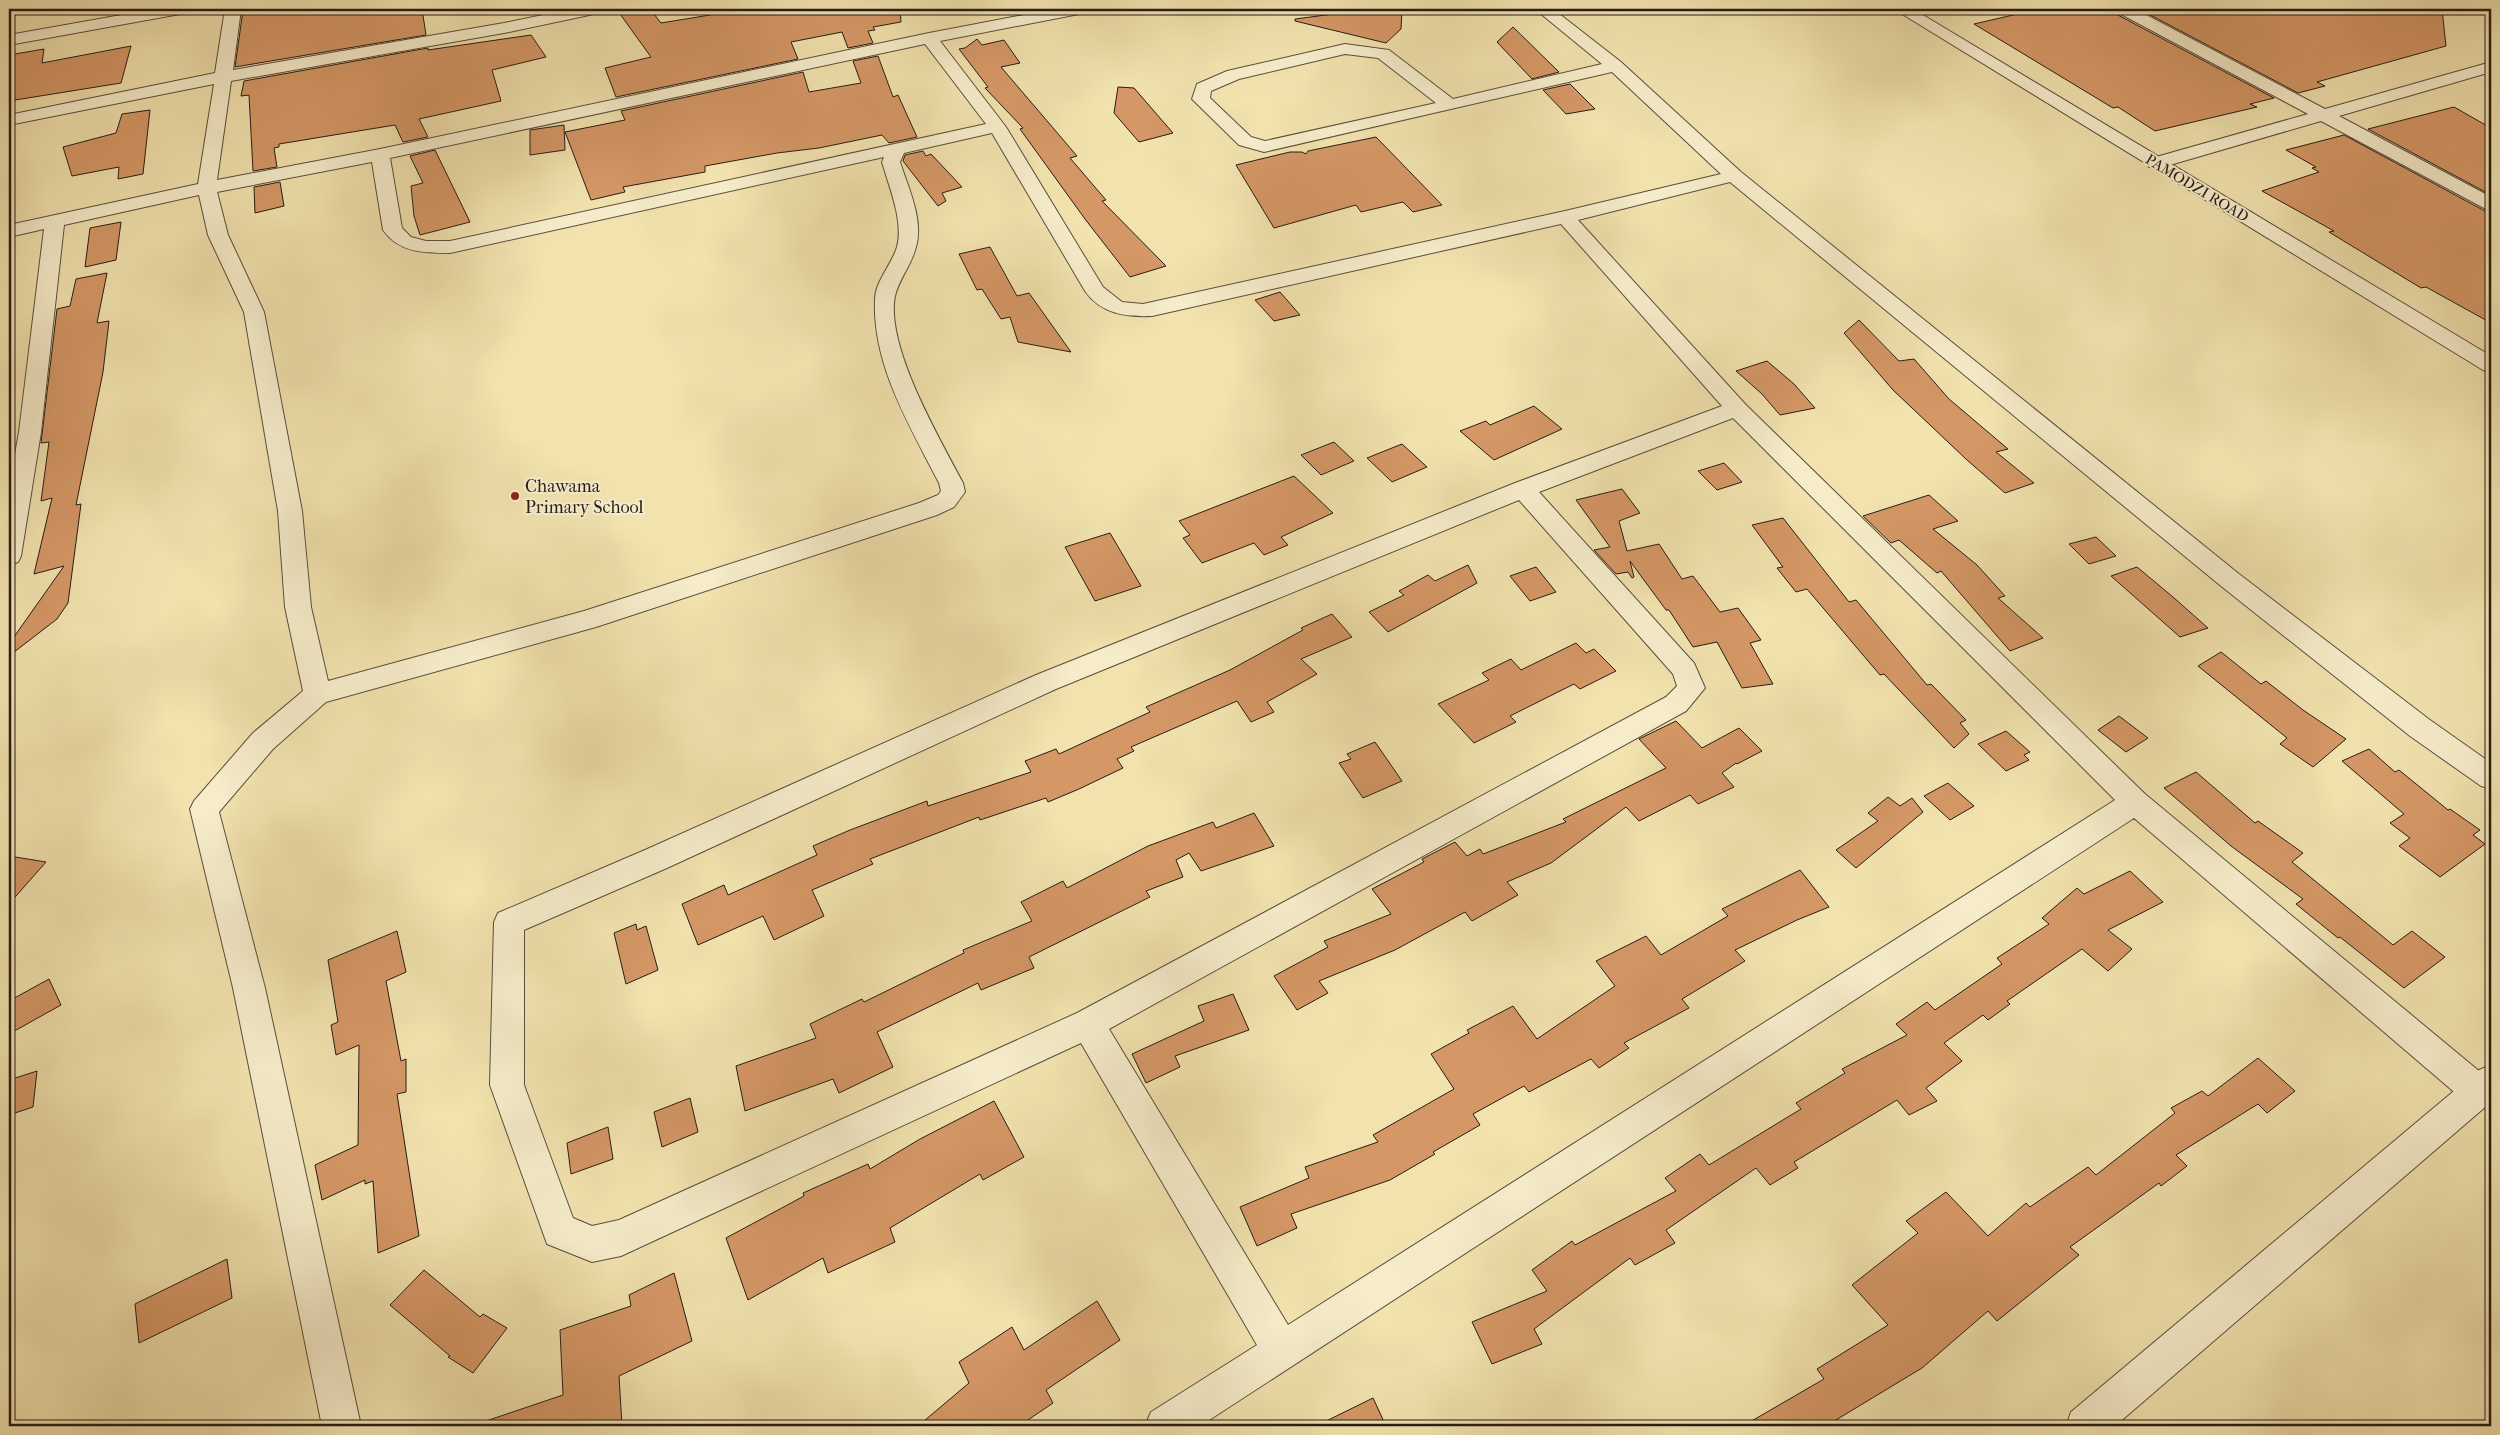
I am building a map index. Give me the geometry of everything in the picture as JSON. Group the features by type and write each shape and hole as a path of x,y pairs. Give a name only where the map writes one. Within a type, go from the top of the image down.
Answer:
{"street":[{"path":"9,40 180,9"},
{"path":"233,9 207,188 218,235 254,312 290,511 298,607 317,694"},
{"path":"9,120 222,77 494,30 594,9"},
{"path":"9,231 207,188 380,155 929,38 1079,9"},
{"path":"1543,9 1615,66 1734,176 2230,580 2420,728 2491,778"},
{"name":"PAMODZI ROAD","path":"1902,9 2491,366"},
{"path":"2123,9 2491,204"},
{"path":"949,34 957,15"},
{"path":"929,38 997,127 1095,292 1108,305 1128,311 1152,310 1565,217 1734,176"},
{"path":"1450,104 1383,54 1345,49 1233,75 1203,88 1201,99 1245,141 1264,147 1615,66"},
{"path":"2156,163 2491,67"},
{"path":"2468,74 2491,86"},
{"path":"380,155 394,230 404,241 418,245 450,247 997,127"},
{"path":"341,1426 250,988 204,809 262,741 317,694 587,620 928,509 946,501 953,492 951,482 910,402 894,362 885,325 885,296 908,246 907,218 892,162 896,149"},
{"path":"1565,217 1737,410 2135,802 2485,1086 2085,1426"},
{"path":"9,556 30,432 55,221"},
{"path":"1523,489 1685,670 1691,688 1676,704 1088,1024 621,1238 592,1244 560,1231 507,1085 509,922 656,860 1046,682 1523,489 1737,410"},
{"path":"1165,1426 2135,802"},
{"path":"1088,1024 1282,1351"}],"building":[{"path":"422,9 426,35 235,67 243,10"},
{"path":"650,9 661,23 710,15 708,9 900,9 901,22 873,27 875,30 868,31 873,43 848,48 842,32 791,42 798,59 616,97 605,68 651,57 620,14"},
{"path":"1372,9 1402,10 1401,29 1386,43 1295,21 1295,19"},
{"path":"2039,9 2113,9 2116,14 2274,98 2250,104 2257,107 2155,131 2118,107 2113,108 1974,24"},
{"path":"2139,9 2442,9 2446,46 2317,82 2325,86 2298,93"},
{"path":"1513,27 1559,72 1532,79 1497,42"},
{"path":"531,35 546,57 492,70 501,101 419,119 428,137 403,142 395,125 279,144 279,147 274,148 277,167 253,171 249,95 241,96 244,81 428,48 428,50"},
{"path":"977,39 982,45 1004,40 1020,63 1001,67 1077,156 1070,158 1106,200 1102,201 1166,266 1130,277 1085,219 1020,129 1023,128 985,88 988,87 959,49 965,48"},
{"path":"131,46 121,83 9,101 9,55 44,49 42,63"},
{"path":"878,56 893,97 898,95 917,137 889,143 882,135 819,148 777,153 705,166 705,172 623,187 625,192 591,200 565,132 625,120 621,111 803,72 809,92 861,83 853,61"},
{"path":"1570,84 1595,109 1566,114 1543,90"},
{"path":"1118,87 1134,88 1173,133 1139,142 1114,113"},
{"path":"2454,107 2491,128 2491,195 2368,129"},
{"path":"150,110 143,174 118,179 119,167 72,176 63,147 116,133 122,114"},
{"path":"564,125 565,150 530,155 530,130"},
{"path":"2344,135 2483,210 2491,212 2491,323 2426,287 2421,288 2329,232 2334,231 2262,191 2319,172 2312,168 2316,167 2286,150"},
{"path":"1376,137 1442,205 1413,212 1403,202 1361,212 1356,205 1274,228 1236,165 1290,152 1306,154 1308,151"},
{"path":"435,150 470,222 420,235 414,216 411,186 423,183 410,156"},
{"path":"923,151 926,156 931,154 962,187 942,193 946,201 938,206 903,161 905,155"},
{"path":"280,182 284,206 255,213 254,187"},
{"path":"121,222 116,260 85,267 90,228"},
{"path":"990,247 1017,296 1029,293 1071,352 1018,342 1010,317 1001,319 982,289 977,290 959,254"},
{"path":"107,273 97,323 109,321 103,372 76,505 81,504 68,603 57,619 9,656 9,644 64,566 34,574 52,498 41,501 49,442 41,443 57,309 70,306 76,279"},
{"path":"1280,292 1300,315 1274,321 1255,300"},
{"path":"1859,320 1899,361 1914,359 1949,399 2008,449 1996,452 2034,483 2005,493 1967,460 1893,390 1844,333"},
{"path":"1767,361 1794,384 1815,408 1780,415 1762,394 1736,371"},
{"path":"1534,406 1562,429 1494,460 1460,431 1486,421 1490,425"},
{"path":"1334,442 1354,461 1321,475 1301,455"},
{"path":"1402,444 1427,467 1392,482 1367,458"},
{"path":"1724,463 1742,482 1717,490 1698,471"},
{"path":"1294,476 1333,513 1281,537 1288,545 1264,555 1254,543 1202,563 1183,538 1190,535 1179,521"},
{"path":"1622,489 1640,513 1619,521 1627,551 1659,544 1682,579 1693,576 1720,612 1738,608 1761,640 1750,643 1773,684 1742,688 1717,642 1693,647 1669,610 1666,610 1630,561 1634,577 1632,578 1628,572 1616,574 1594,550 1610,547 1576,500"},
{"path":"1929,495 1958,521 1933,529 1977,565 2005,596 1998,598 2043,638 2010,651 1941,571 1937,573 1899,540 1891,543 1863,516"},
{"path":"1783,518 1849,602 1856,600 1927,685 1931,684 1966,720 1960,723 1969,734 1954,748 1884,674 1880,675 1807,589 1796,592 1777,568 1783,567 1752,525"},
{"path":"1110,533 1141,586 1095,601 1065,547"},
{"path":"2096,537 2116,556 2089,564 2069,544"},
{"path":"1468,565 1477,583 1388,632 1369,612 1404,595 1399,591 1428,575 1435,581"},
{"path":"1536,567 1556,592 1530,601 1510,576"},
{"path":"2137,567 2208,628 2180,637 2111,576"},
{"path":"1332,614 1352,637 1301,659 1317,674 1267,702 1274,712 1251,722 1237,701 1131,747 1134,751 1117,759 1123,768 1079,789 1048,802 1046,798 980,820 979,817 870,859 873,864 812,890 824,916 774,940 763,916 698,945 682,904 724,885 728,895 817,855 813,846 850,830 927,801 928,806 1031,772 1025,761 1056,749 1059,754 1150,712 1146,707 1230,670 1303,630 1301,628"},
{"path":"1576,643 1586,653 1594,649 1616,671 1580,689 1574,684 1510,716 1516,722 1474,743 1438,704 1489,680 1482,673 1511,659 1521,670"},
{"path":"2221,652 2261,684 2266,681 2303,710 2346,739 2313,767 2280,744 2287,738 2198,666"},
{"path":"2119,716 2148,738 2126,752 2098,730"},
{"path":"1676,721 1702,748 1739,728 1762,751 1736,763 1722,773 1734,787 1698,804 1690,795 1639,821 1626,807 1551,863 1507,882 1518,895 1472,921 1465,912 1395,950 1319,981 1328,993 1297,1010 1274,976 1328,947 1324,941 1391,914 1372,889 1424,862 1422,859 1455,842 1467,856 1480,849 1483,854 1566,822 1563,819 1666,768 1639,739"},
{"path":"2006,731 2030,752 2024,755 2029,760 2006,771 1978,744"},
{"path":"1375,742 1402,781 1363,798 1339,763 1351,759 1347,754"},
{"path":"2369,749 2395,772 2399,770 2448,810 2450,809 2480,830 2473,835 2485,844 2440,877 2399,846 2410,838 2390,823 2404,814 2342,761"},
{"path":"2196,772 2255,823 2258,821 2303,853 2292,862 2393,945 2412,931 2445,957 2404,988 2296,904 2303,899 2231,846 2164,788"},
{"path":"1948,783 1974,806 1950,820 1924,796"},
{"path":"1888,797 1900,806 1912,798 1923,812 1856,868 1836,850 1878,821 1868,813"},
{"path":"1254,813 1274,846 1201,871 1189,853 1176,860 1183,877 1146,891 1150,897 1029,957 1034,968 981,990 978,983 877,1032 893,1067 839,1093 833,1079 745,1111 736,1066 816,1038 810,1024 862,999 864,1002 964,953 963,950 1032,921 1021,902 1063,881 1067,888 1148,846 1213,822 1216,828"},
{"path":"9,856 46,862 9,904"},
{"path":"1800,870 1829,907 1735,950 1745,961 1682,999 1689,1008 1624,1043 1629,1048 1599,1068 1591,1059 1529,1092 1524,1086 1473,1114 1480,1125 1390,1180 1291,1214 1297,1228 1257,1246 1240,1207 1309,1178 1305,1167 1378,1142 1373,1135 1454,1089 1431,1054 1469,1033 1467,1030 1513,1006 1537,1039 1615,986 1596,961 1646,936 1661,955 1728,916 1722,909"},
{"path":"2130,871 2163,902 2108,930 2132,949 2108,971 2082,949 2007,1001 2010,1004 1988,1020 1983,1015 1944,1043 1962,1061 1926,1088 1937,1101 1909,1115 1897,1100 1794,1162 1798,1168 1770,1185 1756,1168 1666,1230 1675,1243 1635,1265 1630,1258 1534,1329 1542,1344 1492,1364 1472,1322 1547,1291 1532,1270 1572,1241 1575,1245 1676,1191 1665,1178 1700,1154 1709,1165 1801,1109 1796,1103 1845,1073 1842,1069 1907,1035 1896,1024 1927,1002 1935,1010 2002,964 1997,958 2049,924 2042,918 2077,888 2084,894"},
{"path":"636,924 637,930 646,926 658,970 626,984 614,933"},
{"path":"397,931 406,972 386,981 401,1061 406,1059 406,1092 397,1094 419,1236 378,1253 373,1181 365,1184 365,1180 322,1200 315,1165 358,1145 359,1045 336,1055 331,1025 338,1022 328,960"},
{"path":"49,979 61,1005 9,1034 9,1001"},
{"path":"1233,994 1249,1030 1175,1056 1180,1067 1146,1083 1132,1054 1204,1021 1198,1006"},
{"path":"2258,1058 2295,1091 2267,1113 2258,1104 2176,1155 2187,1166 2161,1186 2159,1183 2070,1247 2079,1255 1997,1321 1988,1311 1922,1368 1826,1426 1743,1426 1824,1379 1817,1369 1888,1325 1852,1285 1918,1233 1906,1221 1946,1192 1988,1236 2026,1203 2030,1207 2088,1167 2096,1175 2175,1113 2171,1108 2202,1091 2208,1096"},
{"path":"37,1071 33,1107 9,1115 9,1080"},
{"path":"690,1098 698,1132 662,1147 654,1112"},
{"path":"994,1101 1024,1157 983,1180 980,1174 890,1228 895,1242 828,1273 823,1258 748,1300 726,1238 804,1196 803,1193 868,1164 870,1169 920,1139"},
{"path":"608,1127 613,1159 571,1174 567,1143"},
{"path":"227,1259 232,1298 139,1343 135,1304"},
{"path":"424,1270 480,1317 483,1314 507,1328 473,1373 448,1357 450,1356 390,1305"},
{"path":"674,1273 692,1341 619,1376 622,1426 484,1426 483,1422 563,1395 560,1330 631,1306 629,1295"},
{"path":"1097,1301 1120,1340 1046,1390 1053,1403 1019,1426 918,1426 969,1383 959,1362 1012,1327 1024,1350"},
{"path":"1373,1398 1386,1426 1316,1426"}],"place":[{"name":"Chawama Primary School","path":"515,496"}]}
